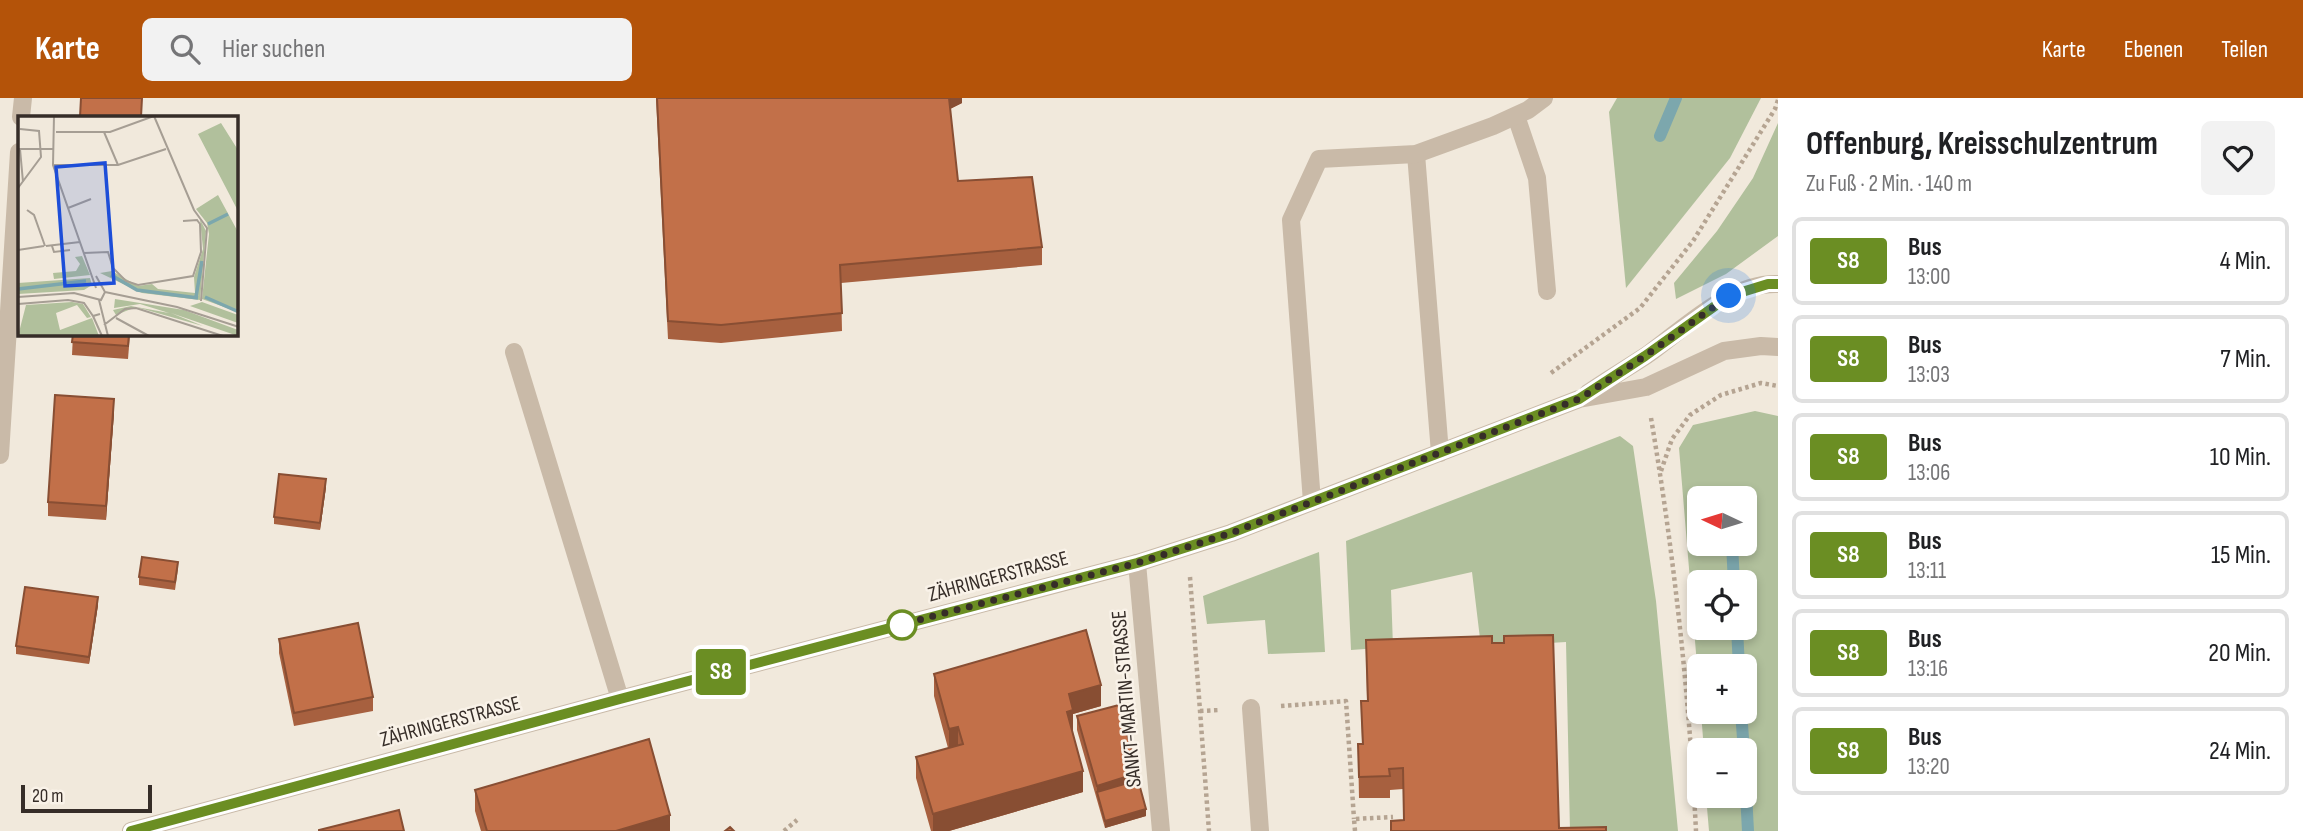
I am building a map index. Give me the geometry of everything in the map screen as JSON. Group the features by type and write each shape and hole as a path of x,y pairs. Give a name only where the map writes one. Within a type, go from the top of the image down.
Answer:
{"street":[{"path":"22,116 23,98"},
{"path":"1312,502 1292,220 1319,159 1416,154 1516,116 1544,98"},
{"path":"1516,116 1536,178 1547,291"},
{"path":"1416,154 1440,453"},
{"path":"0,455 18,168"},
{"name":"ZÄHRINGERSTRASSE","path":"1579,399 1729,296 1768,284 1778,284"},
{"name":"ZÄHRINGERSTRASSE","path":"131,831 1137,563 1231,533 1579,399 1646,387 1724,351 1761,346 1778,347"},
{"path":"514,352 620,699"},
{"name":"SANKT-MARTIN-STRASSE","path":"1137,563 1161,831"},
{"path":"1251,708 1260,831"}],"path":[{"path":"1640,308 1693,241 1778,100"},
{"path":"1660,473 1672,439 1690,415 1721,395 1761,383 1778,386"},
{"path":"1646,387 1660,473 1690,730 1696,831"},
{"path":"1188,547 1209,831"},
{"path":"1200,711 1346,701 1355,831"},
{"path":"1354,819 1393,817"},
{"path":"784,831 797,820"}],"green space":[{"path":"1617,98 1761,98 1730,158 1626,288 1609,112"},
{"path":"1778,123 1778,236 1726,274 1676,299 1674,283 1717,231 1753,178"},
{"path":"1755,411 1778,416 1778,831 1709,831 1707,808 1757,808 1757,738 1703,738 1702,724 1757,724 1757,654 1696,654 1695,640 1757,640 1757,570 1689,570 1688,556 1757,556 1757,486 1687,486 1687,544 1679,448 1693,425"},
{"path":"1620,436 1633,446 1656,601 1678,831 1570,831 1566,642 1481,647 1472,572 1391,590 1393,647 1351,650 1346,541"},
{"path":"1319,552 1325,652 1268,654 1265,620 1207,624 1203,596"}],"building":[{"path":"81,98 142,98 141,116 80,116"},
{"path":"657,98 949,98 958,181 1032,177 1042,247 840,265 842,313 721,325 668,321"},
{"path":"73,336 129,336 128,346 72,342"},
{"path":"55,395 114,399 106,506 48,502"},
{"path":"279,474 326,479 320,523 274,517"},
{"path":"142,557 178,562 175,582 139,577"},
{"path":"25,587 98,597 89,657 16,646"},
{"path":"358,623 373,697 294,713 279,639"},
{"path":"1086,630 1101,685 1069,694 1073,710 1067,712 1083,771 933,814 916,757 963,744 958,727 949,729 934,674"},
{"path":"1553,635 1559,828 1606,827 1606,831 1391,831 1391,821 1404,820 1403,768 1389,769 1390,776 1359,777 1358,744 1363,744 1361,701 1368,701 1366,640 1492,636 1492,643 1504,643 1504,636"},
{"path":"1119,705 1138,773 1097,786 1077,716"},
{"path":"649,739 670,815 616,831 487,831 475,790"},
{"path":"1138,780 1146,809 1105,821 1097,792"},
{"path":"399,810 404,831 319,831 319,830"}],"waterway":[{"path":"1660,136 1676,98"},
{"path":"1733,556 1733,570"},
{"path":"1738,640 1738,654"},
{"path":"1742,724 1743,738"},
{"path":"1747,808 1748,831"}],"bus line":[{"name":"S8","path":"131,831 1137,563 1231,533 1579,399 1729,296 1768,284 1778,284"}],"route":[{"path":"902,625 899,625 1137,563 1231,533 1579,399 1729,296"}]}
